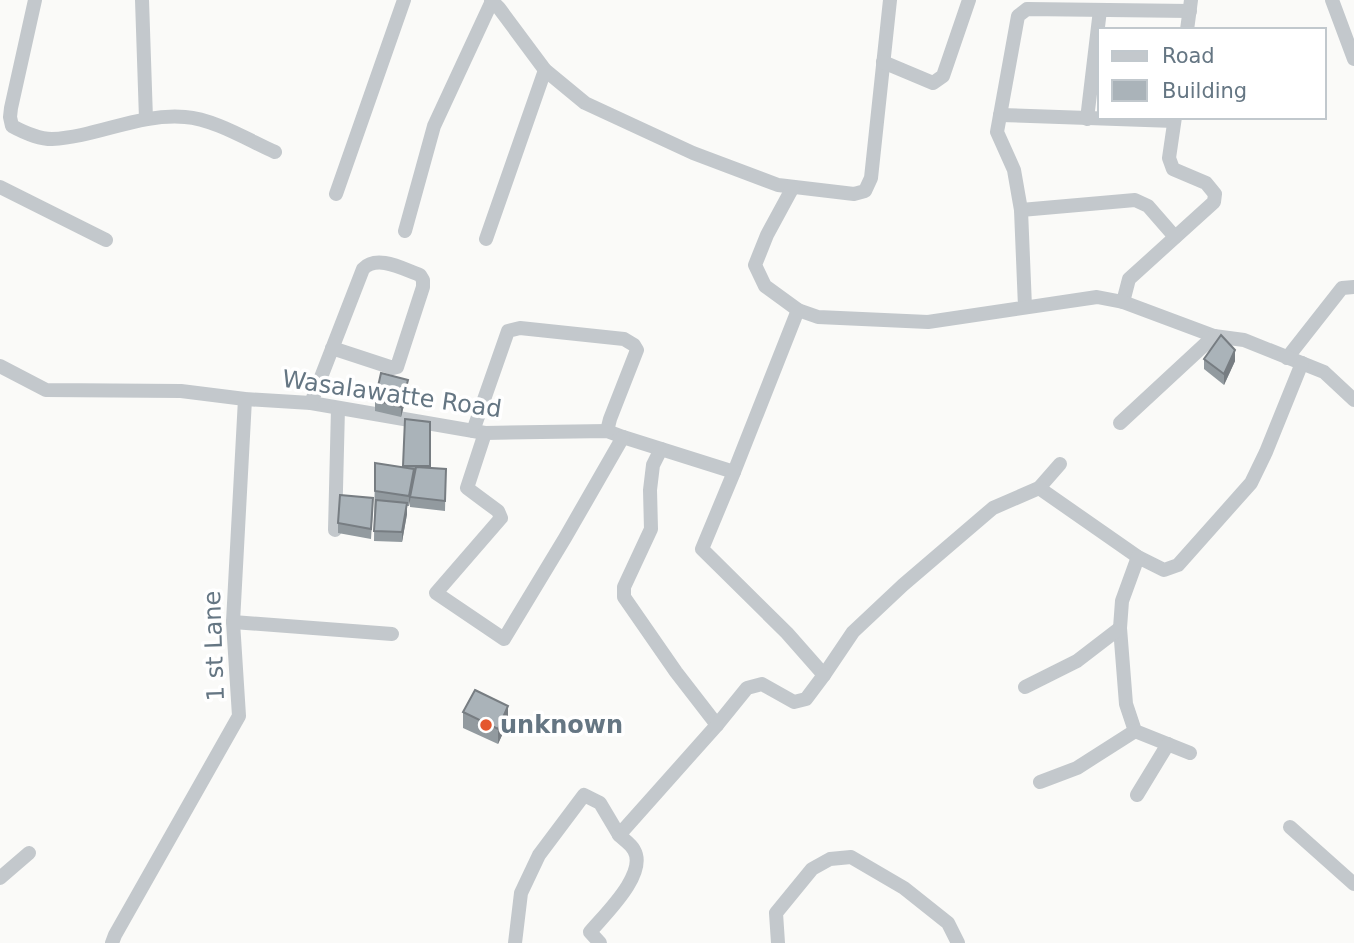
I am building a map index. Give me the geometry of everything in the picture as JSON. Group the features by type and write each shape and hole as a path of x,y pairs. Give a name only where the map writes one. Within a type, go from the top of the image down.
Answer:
{"street":[{"path":"35,0 10,117 6,124 54,139 146,119 186,117 215,124 275,152"},
{"path":"142,0 146,119"},
{"path":"336,194 404,0"},
{"path":"405,231 434,126 492,1 545,70 585,103 693,153 778,185 854,194 865,191 871,178 890,0"},
{"path":"883,62 933,83 943,76 969,0"},
{"path":"1332,0 1354,59"},
{"path":"1025,307 1021,210 1014,170 997,132 1018,16 1027,9 1100,10 1190,5 1187,28"},
{"path":"1087,119 1100,10"},
{"path":"486,239 545,70"},
{"path":"1000,115 1175,119 1170,158 1173,169 1206,183 1215,194 1214,202 1129,279 1123,302"},
{"path":"0,187 106,240"},
{"path":"793,187 766,234 755,265 765,286 798,310 818,317 928,321 1097,297 1123,302 1214,336 1244,340 1324,372 1354,400"},
{"path":"1021,210 1136,200 1148,206 1175,237"},
{"path":"311,403 332,348 363,269 369,263 378,262 420,275 423,287 397,367 332,348"},
{"path":"1039,488 1138,558 1164,570 1178,565 1251,483 1266,452 1294,361 1342,288 1354,287"},
{"path":"798,310 702,549 787,633 824,675"},
{"path":"607,430 637,350 634,345 624,339 520,328 508,331 479,432 467,488 498,511 501,518 436,593 504,639 623,437"},
{"path":"1120,423 1214,336"},
{"name":"Wasalawatte Road","path":"0,366 46,390 181,391 311,403 479,432 607,430 734,472"},
{"name":"1 st Lane","path":"112,943 239,716 233,621 245,399"},
{"path":"335,530 343,502 338,408"},
{"path":"661,449 653,465 650,490 651,529 624,587 624,597 717,726"},
{"path":"619,835 717,726 747,688 762,684 793,702 806,699 853,632 903,585 993,508 1039,488 1060,464"},
{"path":"1135,731 1126,704 1120,628 1122,601 1138,558"},
{"path":"233,621 392,634"},
{"path":"1025,687 1077,661 1120,628"},
{"path":"1135,731 1190,753"},
{"path":"1040,782 1077,768 1135,731"},
{"path":"1136,795 1168,744"},
{"path":"514,943 521,894 539,855 584,795 600,803 619,835 635,850 638,864 631,882 590,932 600,943"},
{"path":"1290,827 1354,884"},
{"path":"0,878 29,853"},
{"path":"778,943 776,912 812,869 831,859 851,857 904,887 948,923 958,943"}],"building":[{"path":"1221,335 1235,350 1224,374 1204,359"},
{"path":"381,373 408,380 401,407 375,400"},
{"path":"405,419 430,422 430,466 403,466"},
{"path":"375,463 414,469 409,496 375,491"},
{"path":"416,467 446,469 445,501 410,497"},
{"path":"340,495 373,498 371,529 338,523"},
{"path":"376,500 407,503 402,532 374,531"},
{"path":"475,690 508,706 498,729 463,712"}],"place":[{"name":"unknown","path":"486,725"}]}
